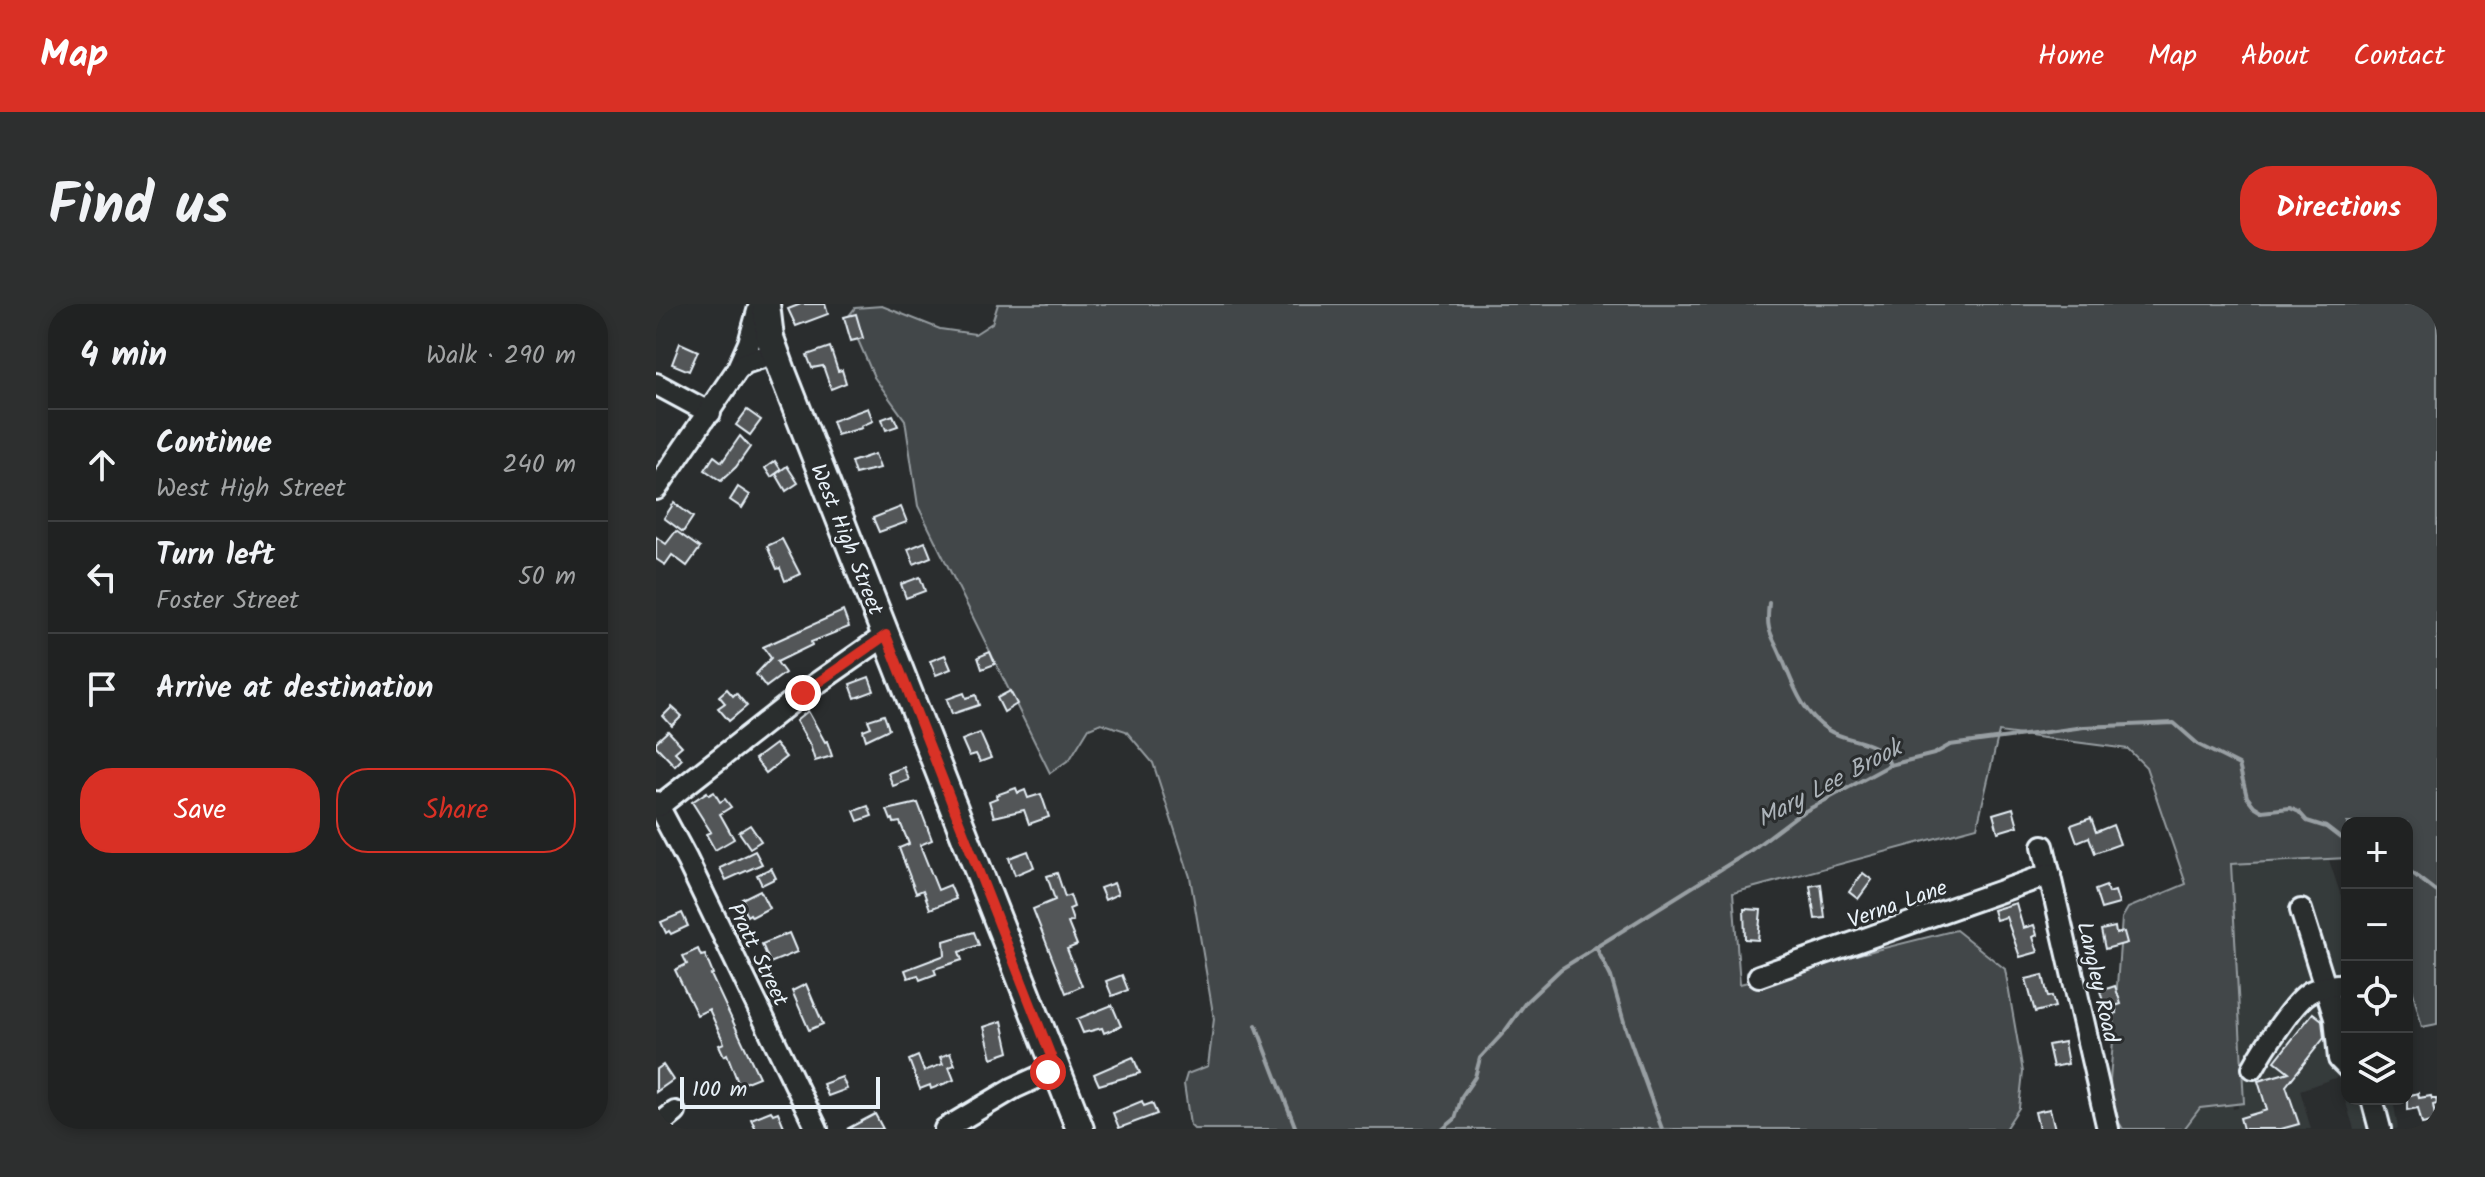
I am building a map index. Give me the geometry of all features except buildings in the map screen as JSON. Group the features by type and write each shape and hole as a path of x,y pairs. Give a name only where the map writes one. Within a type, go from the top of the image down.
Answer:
{"main road":[{"name":"West High Street","path":"766,304 775,353 1080,1129"}],"street":[{"path":"656,489 737,370 749,343 760,304"},
{"path":"737,370 750,360 775,353"},
{"path":"656,384 710,413"},
{"path":"657,804 803,693 886,635"},
{"name":"Pratt Street","path":"657,804 817,1129"},
{"name":"Langley Road","path":"2043,846 2108,1129"},
{"name":"Verna Lane","path":"1759,976 2050,874"},
{"path":"2301,910 2337,1027 2341,1061"},
{"path":"2253,1068 2299,1001 2325,987 2341,985"},
{"path":"945,1129 1014,1088 1056,1069"},
{"path":"2374,1105 2380,1129"},
{"path":"656,1127 675,1112"}],"shaded area":[{"path":"998,304 2437,304 2437,1024 2422,1027 2413,992 2413,817 2341,817 2341,858 2231,864 2244,1103 2200,1108 2184,1129 2123,1129 2115,1116 2110,1081 2122,918 2128,908 2186,884 2146,767 2128,749 1999,732 1977,827 1733,893 1740,984 1956,930 2005,969 2023,1072 2019,1108 2005,1129 1194,1129 1190,1125 1184,1084 1187,1074 1208,1066 1214,1019 1190,877 1153,763 1126,731 1101,723 1089,728 1070,759 1050,773 918,506 905,420 874,377 848,317 855,308 882,306 940,329 975,334 992,323"},
{"path":"2329,860 2341,896 2341,1087 2338,1077 2300,1090 2311,1129 2159,1129 2229,1081 2233,1109 2238,1108 2225,864"},
{"path":"2347,1105 2394,1105 2398,1129 2354,1129"}],"waterway":[{"path":"1769,603 1771,634 1798,695 1810,714 1828,730 1879,750 1890,765"},
{"name":"Mary Lee Brook","path":"1443,1129 1455,1119 1462,1096 1475,1077 1480,1058 1526,1002 1561,969 1750,851 1798,815 1890,765 1934,754 1950,745 2084,727 2174,723 2199,745 2239,765 2247,797 2254,806 2262,811 2290,808 2307,821 2326,827 2341,838"},
{"name":"Mary Lee Brook","path":"2413,874 2437,892"},
{"path":"1596,947 1611,977 1662,1129"},
{"name":"Mary Lee Brook","path":"1256,1025 1296,1129"}],"route":[{"path":"803,693 886,635 1056,1069 1048,1072"}]}
